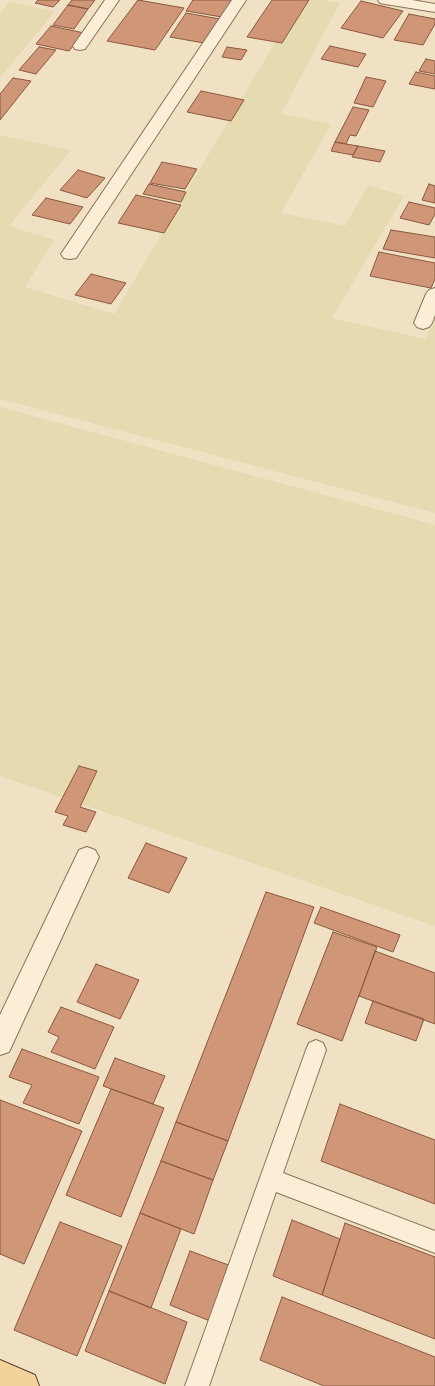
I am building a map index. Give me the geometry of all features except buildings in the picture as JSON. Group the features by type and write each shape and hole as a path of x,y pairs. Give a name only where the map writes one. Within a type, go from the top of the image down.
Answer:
{"main road":[{"path":"0,1375 24,1386"}],"street":[{"path":"80,46 112,0"},
{"path":"70,254 239,0"},
{"path":"385,0 435,8"},
{"path":"423,323 435,294"},
{"path":"0,1043 87,857"}],"lane":[{"path":"197,1386 316,1050"},
{"path":"270,1179 435,1242"}],"shaded area":[{"path":"300,0 322,0 340,3 281,114 331,124 281,213 345,226 368,185 404,196 332,318 425,339 435,318 435,513 0,399 0,135 71,150 9,226 54,240 25,287 114,314"},
{"path":"10,2 55,11 0,78 0,14"},
{"path":"0,407 435,525 435,926 0,776"}]}
